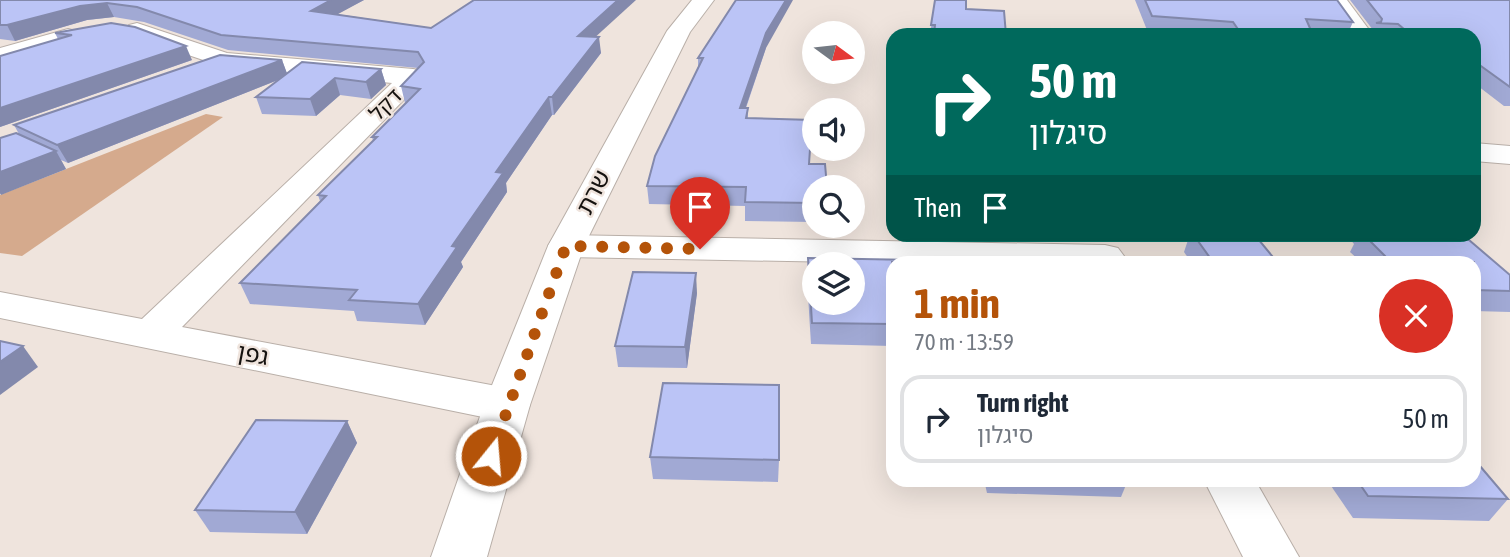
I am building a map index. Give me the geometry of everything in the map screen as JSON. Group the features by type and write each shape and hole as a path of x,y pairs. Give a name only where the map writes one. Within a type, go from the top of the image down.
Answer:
{"street":[{"name":"שרת","path":"459,557 507,405 566,246 679,32 703,0"},
{"path":"1335,0 1346,10 1357,28"},
{"name":"דקל","path":"114,27 135,29 224,60 413,77 151,334"},
{"path":"0,56 88,30"},
{"path":"184,74 224,60"},
{"path":"1481,153 1510,155"},
{"path":"566,246 1105,251"},
{"name":"גפן","path":"0,305 507,405"},
{"path":"1232,487 1271,557"}],"shaded area":[{"path":"206,114 223,117 22,256 0,253 0,195"}],"building":[{"path":"0,0 331,0 311,11 431,28 474,0 618,0 578,36 599,37 552,97 549,97 496,172 503,173 452,246 457,247 418,304 349,300 357,290 240,283 326,196 318,195 377,137 372,137 420,89 401,86 424,62 418,52 221,35 137,7 107,3 80,6 0,25"},
{"path":"736,0 786,0 766,33 740,108 748,108 746,118 802,120 802,161 825,164 826,175 802,175 802,203 745,202 746,187 647,186 655,156 703,58 698,58"},
{"path":"935,0 966,0 966,9 1004,11 1005,28 935,28 935,25 931,25"},
{"path":"1145,0 1337,0 1353,22 1306,19 1310,28 1237,28 1233,22 1152,16"},
{"path":"1367,0 1510,0 1510,87 1481,66 1481,28 1403,28 1398,24 1376,23 1382,19"},
{"path":"111,23 135,27 186,46 0,108 0,56 72,35 55,33"},
{"path":"220,55 282,60 57,145 14,125"},
{"path":"302,62 381,69 366,82 335,78 310,99 256,97"},
{"path":"16,133 56,151 0,172 0,138"},
{"path":"1199,242 1261,242 1272,256 1209,256"},
{"path":"1371,242 1471,242 1510,275 1510,291 1481,290 1481,256 1385,256"},
{"path":"865,259 886,259 886,324 812,323 812,315 865,315"},
{"path":"633,272 696,273 685,347 615,346"},
{"path":"0,341 23,346 0,362"},
{"path":"663,383 779,385 779,460 650,457"},
{"path":"256,420 347,421 295,512 195,510"},
{"path":"1481,467 1508,499 1368,496 1362,487 1481,487"}],"route":[{"path":"491,456 566,246 700,249"}]}
